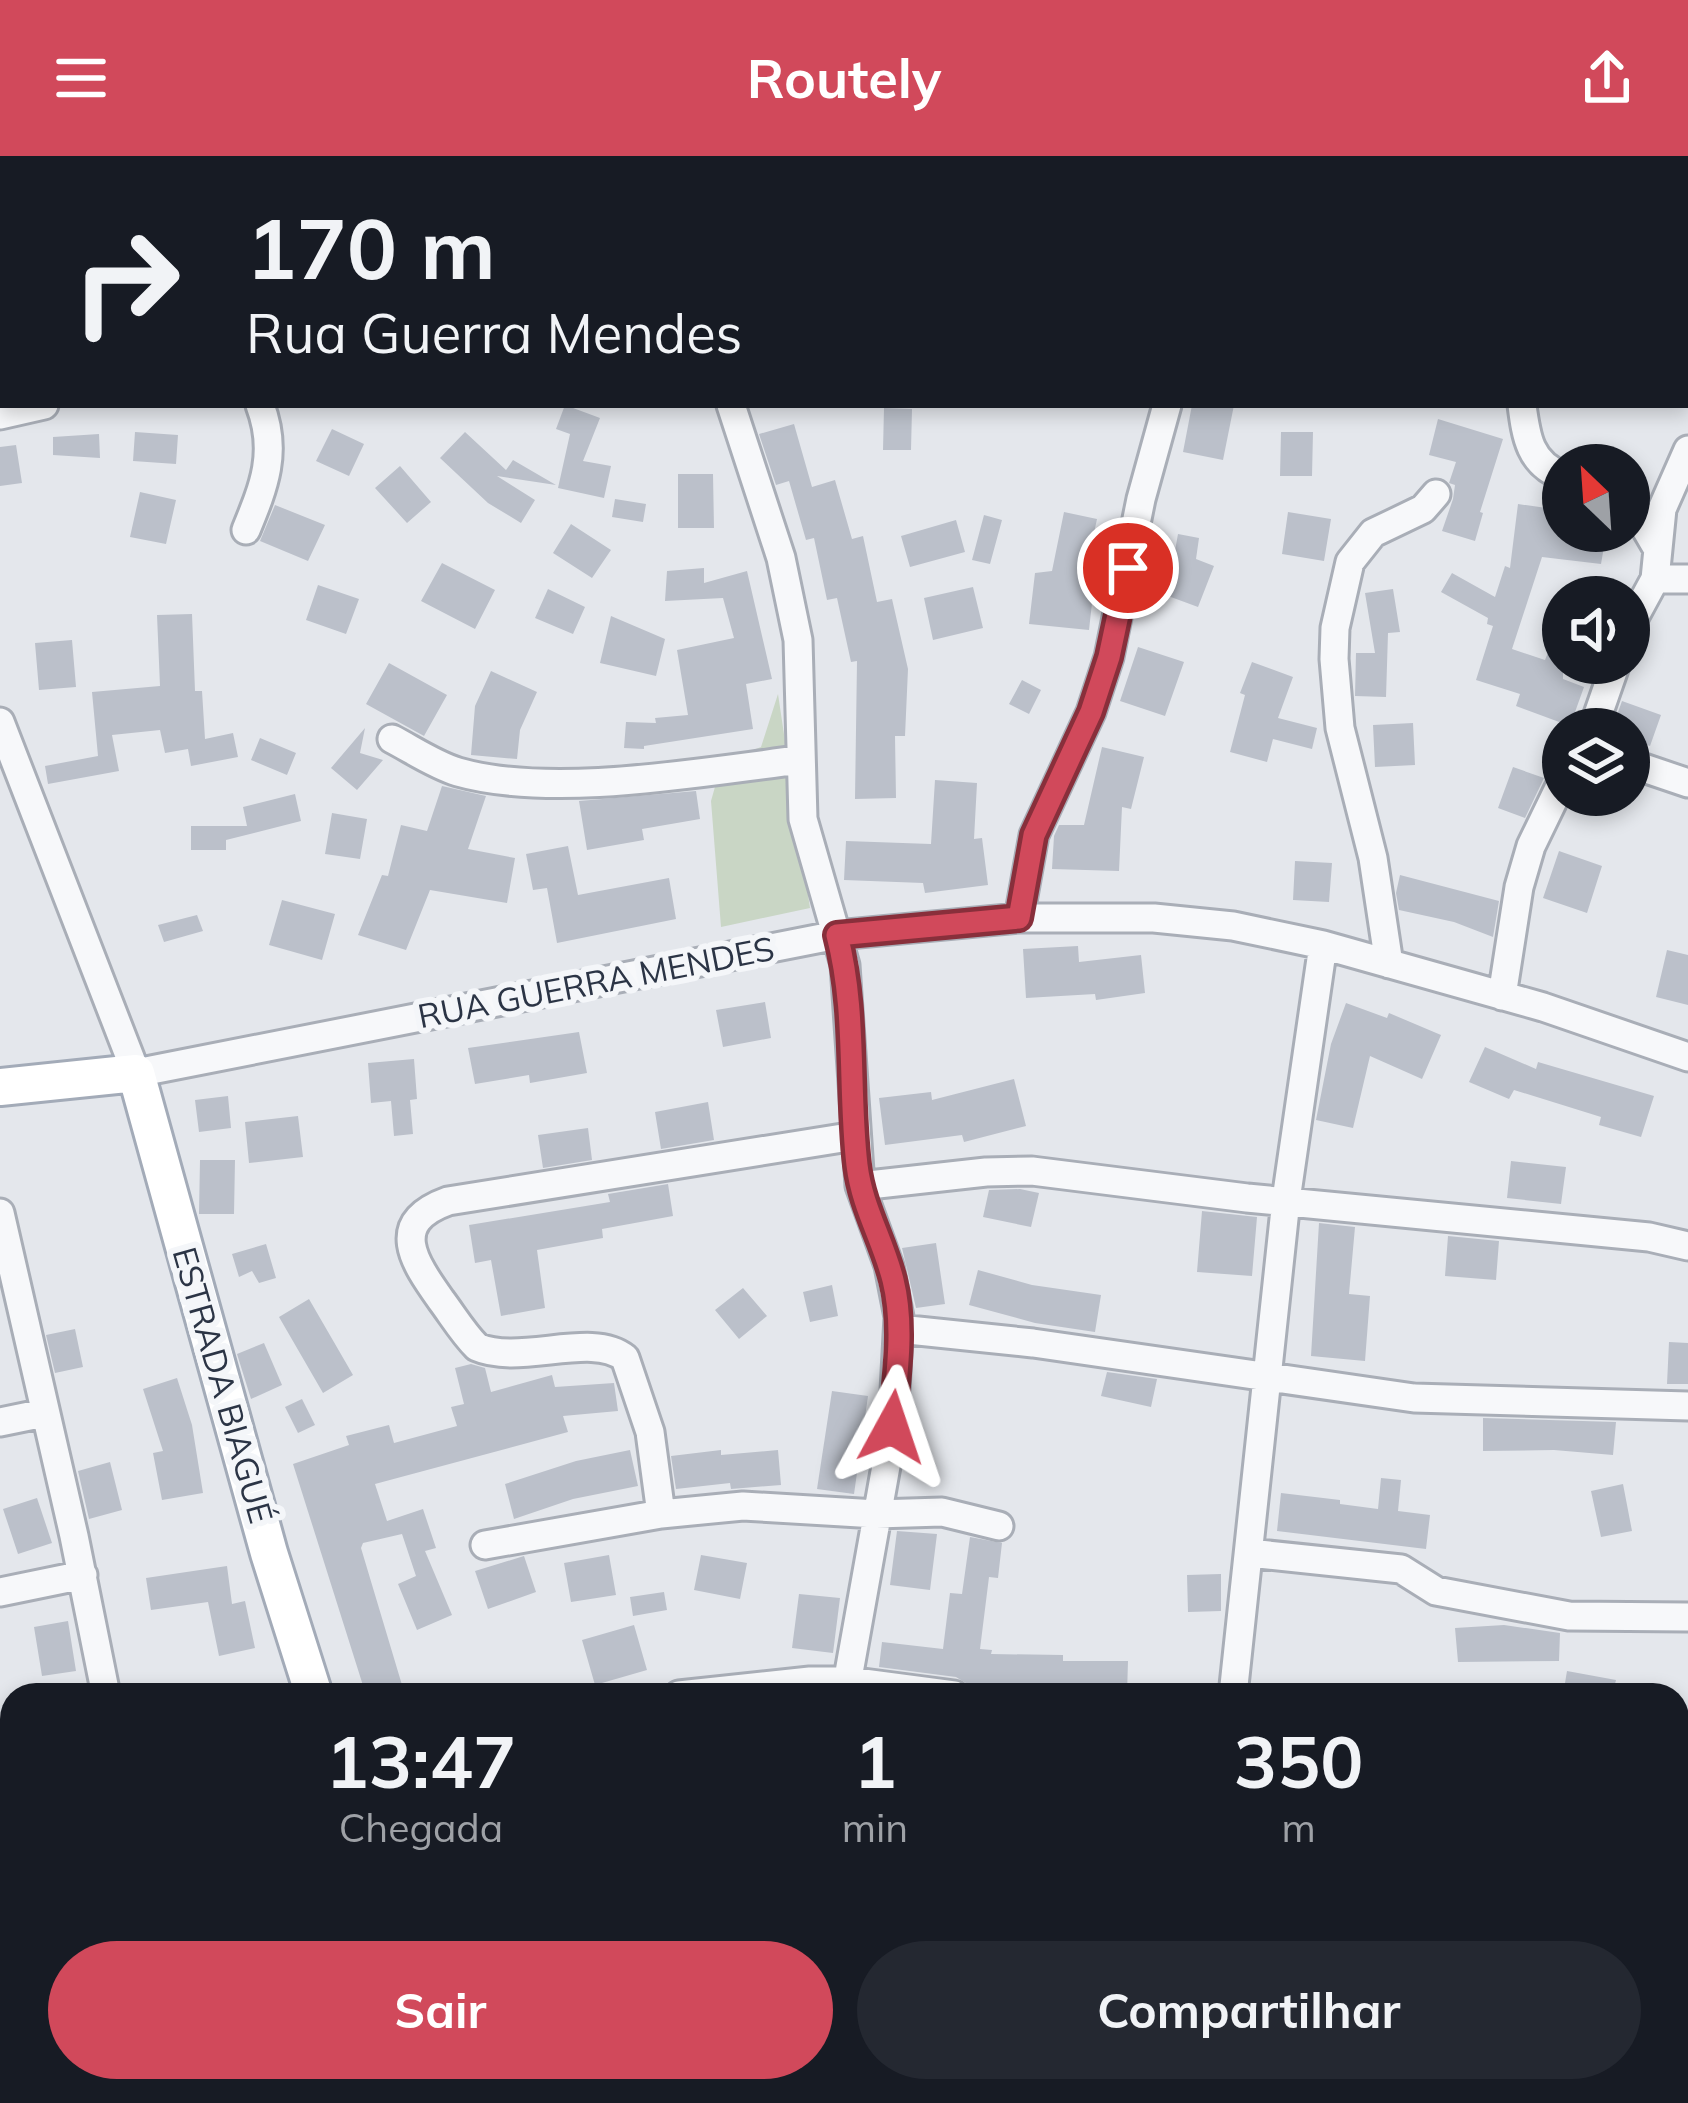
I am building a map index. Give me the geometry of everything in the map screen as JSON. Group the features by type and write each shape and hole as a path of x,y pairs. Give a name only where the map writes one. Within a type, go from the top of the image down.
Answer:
{"main road":[{"path":"0,1087 136,1073"},
{"name":"ESTRADA BIAGUÉ","path":"136,1073 269,1552 310,1683"}],"street":[{"path":"0,415 31,408"},
{"path":"246,530 267,477 271,450 261,408"},
{"path":"731,408 781,558 798,640 803,819 845,965 860,1186 894,1285 899,1329 892,1427 848,1683"},
{"path":"1019,918 1034,835 1091,712 1109,657 1141,499 1166,408"},
{"path":"1523,408 1529,444 1542,466"},
{"path":"1650,587 1662,508 1688,450"},
{"path":"1389,964 1372,858 1340,728 1335,628 1350,562 1373,533 1423,509 1436,494"},
{"path":"1650,535 1658,549"},
{"path":"1654,579 1688,579"},
{"path":"0,722 136,1073"},
{"path":"392,739 461,773 530,783 674,775 799,760"},
{"path":"1650,771 1688,783"},
{"path":"1502,996 1519,887 1546,816"},
{"name":"RUA GUERRA MENDES","path":"136,1073 837,935 1019,918 1154,918 1233,926 1323,945 1502,996 1688,1057"},
{"path":"1234,1683 1286,1200 1323,945"},
{"path":"661,1514 650,1432 620,1352 598,1348 515,1354 477,1347 419,1268 411,1245 414,1222 448,1201 855,1136"},
{"path":"860,1186 1032,1171 1649,1237 1688,1246"},
{"path":"1,1222 104,1683"},
{"path":"899,1329 1033,1343 1414,1398 1688,1406"},
{"path":"0,1423 44,1413"},
{"path":"485,1545 661,1514 743,1506 876,1514 942,1512 999,1526"},
{"path":"1249,1553 1401,1569 1436,1591 1569,1616 1688,1617"},
{"path":"0,1592 83,1575"}],"green space":[{"path":"778,694 810,908 721,927 711,801 722,762 761,747"}],"building":[{"path":"564,408 600,418 583,461 611,466 604,498 558,488 570,434 556,429"},
{"path":"884,408 912,409 911,450 883,450"},
{"path":"1191,408 1233,408 1223,460 1183,452"},
{"path":"1438,419 1503,439 1475,541 1442,531 1453,499 1455,485 1449,483 1456,462 1429,455"},
{"path":"794,424 812,487 835,480 852,539 863,536 877,602 892,599 908,669 905,736 895,736 896,798 855,799 857,661 851,662 837,598 827,600 814,538 806,540 789,481 776,485 759,434"},
{"path":"332,429 364,444 349,476 316,461"},
{"path":"135,432 178,435 176,464 133,461"},
{"path":"465,432 506,470 513,460 556,485 497,476 535,500 521,523 488,503 440,458"},
{"path":"1281,432 1313,432 1312,476 1280,476"},
{"path":"99,434 100,458 53,455 53,437"},
{"path":"16,445 22,483 0,486 0,447"},
{"path":"400,466 431,502 407,523 375,488"},
{"path":"678,474 713,474 714,528 678,528"},
{"path":"140,492 176,500 166,544 130,537"},
{"path":"615,499 646,504 643,522 612,517"},
{"path":"1518,504 1542,507 1542,552 1603,552 1601,564 1542,557 1512,649 1542,659 1542,684 1584,687 1576,708 1542,708 1542,716 1516,706 1520,694 1476,680 1493,626 1487,624 1488,618 1441,592 1452,573 1495,597 1505,566 1510,568"},
{"path":"275,505 325,525 308,561 260,541"},
{"path":"1064,512 1097,519 1085,575 1095,576 1089,630 1029,624 1035,573 1052,571"},
{"path":"1288,512 1331,519 1324,561 1282,554"},
{"path":"984,515 1002,520 990,564 972,560"},
{"path":"956,520 965,552 910,567 901,536"},
{"path":"571,524 611,550 592,578 553,553"},
{"path":"1178,534 1199,538 1196,559 1214,566 1198,607 1160,593"},
{"path":"442,563 495,590 475,629 421,601"},
{"path":"704,568 704,583 747,571 772,679 746,684 753,729 644,749 624,748 626,722 656,723 655,718 688,715 677,650 734,638 723,598 665,601 667,571"},
{"path":"318,585 359,599 346,634 306,620"},
{"path":"973,587 983,628 933,640 924,598"},
{"path":"548,589 585,607 573,634 535,618"},
{"path":"1393,589 1400,632 1388,633 1386,697 1355,696 1356,653 1375,653 1365,593"},
{"path":"192,614 195,691 202,691 205,739 233,733 238,757 191,766 188,749 165,753 160,730 112,735 119,771 48,784 45,766 98,756 92,692 160,686 157,615"},
{"path":"611,616 665,639 656,676 600,663"},
{"path":"72,640 76,687 39,690 35,643"},
{"path":"1138,647 1184,662 1165,716 1120,701"},
{"path":"1252,662 1293,677 1278,718 1317,728 1312,749 1273,739 1267,762 1230,752 1245,695 1240,693"},
{"path":"389,663 447,695 424,736 366,704"},
{"path":"491,671 537,692 520,730 517,759 471,755 475,706"},
{"path":"1022,680 1041,690 1029,714 1009,704"},
{"path":"1650,711 1661,715 1650,746"},
{"path":"1413,723 1415,765 1375,767 1373,725"},
{"path":"365,728 360,753 383,760 357,790 331,768"},
{"path":"260,738 296,753 287,775 251,760"},
{"path":"1102,747 1144,757 1131,809 1122,807 1119,871 1052,869 1059,825 1084,825"},
{"path":"1513,767 1542,777 1525,818 1498,808"},
{"path":"935,780 977,783 974,839 982,838 988,885 925,893 923,883 844,880 846,841 931,844"},
{"path":"442,786 486,796 468,849 515,858 507,903 430,890 406,950 358,935 382,875 388,876 401,825 427,831"},
{"path":"696,791 700,819 642,829 644,840 587,850 579,801"},
{"path":"295,794 301,821 226,840 226,850 191,850 191,826 247,826 243,807"},
{"path":"332,813 367,819 360,859 325,854"},
{"path":"568,846 578,895 669,878 676,919 557,943 547,888 533,890 526,854"},
{"path":"1559,851 1602,866 1587,913 1543,898"},
{"path":"1295,861 1332,863 1329,902 1293,900"},
{"path":"1400,875 1499,901 1493,937 1454,922 1399,910"},
{"path":"282,900 335,914 322,960 269,945"},
{"path":"197,915 203,931 164,942 158,925"},
{"path":"1078,946 1079,962 1141,955 1145,993 1096,1000 1095,994 1026,998 1023,949"},
{"path":"1667,950 1688,955 1688,1005 1656,997"},
{"path":"765,1002 771,1038 723,1047 716,1010"},
{"path":"1346,1003 1387,1018 1389,1013 1441,1035 1422,1079 1370,1056 1353,1128 1316,1120 1331,1044"},
{"path":"579,1032 587,1073 530,1083 529,1075 475,1084 468,1048"},
{"path":"1485,1047 1536,1069 1538,1062 1654,1096 1641,1137 1599,1125 1601,1117 1514,1090 1509,1099 1469,1082"},
{"path":"414,1059 413,1134 394,1136 391,1101 371,1103 368,1063"},
{"path":"1014,1079 1026,1126 964,1142 962,1135 885,1145 879,1098 931,1092 932,1100"},
{"path":"228,1096 231,1128 199,1132 195,1100"},
{"path":"708,1102 714,1140 661,1149 655,1112"},
{"path":"298,1116 303,1157 249,1163 245,1122"},
{"path":"588,1128 592,1160 543,1168 538,1135"},
{"path":"200,1160 235,1160 234,1214 199,1214"},
{"path":"1511,1161 1566,1167 1561,1204 1507,1198"},
{"path":"668,1184 673,1216 602,1229 603,1238 537,1250 545,1308 501,1316 491,1260 475,1263 469,1225 610,1202 608,1194"},
{"path":"989,1190 1039,1193 1031,1227 983,1217"},
{"path":"1202,1211 1257,1217 1252,1276 1197,1272"},
{"path":"1319,1223 1355,1227 1349,1294 1370,1296 1365,1361 1311,1356"},
{"path":"1448,1236 1499,1241 1496,1280 1445,1276"},
{"path":"936,1243 945,1304 916,1308 902,1248"},
{"path":"266,1244 276,1278 259,1283 252,1271 239,1277 232,1254"},
{"path":"978,1270 1032,1285 1101,1295 1095,1332 1035,1323 969,1305"},
{"path":"832,1285 838,1316 810,1322 803,1292"},
{"path":"743,1288 767,1316 739,1339 715,1310"},
{"path":"309,1299 353,1375 323,1393 279,1317"},
{"path":"75,1329 83,1367 55,1373 46,1335"},
{"path":"1669,1342 1688,1343 1688,1384 1667,1384"},
{"path":"264,1343 282,1385 251,1399 237,1354"},
{"path":"471,1364 485,1368 491,1392 552,1375 555,1387 614,1383 618,1411 563,1416 568,1432 375,1484 387,1521 423,1509 436,1548 425,1551 452,1615 417,1630 398,1584 416,1576 402,1534 363,1543 401,1683 362,1683 293,1464 349,1445 346,1436 389,1425 394,1443 457,1426 451,1407 464,1404 455,1368"},
{"path":"1107,1372 1157,1379 1151,1407 1101,1396"},
{"path":"177,1378 192,1425 203,1493 162,1500 153,1453 163,1451 143,1389"},
{"path":"832,1391 868,1396 854,1494 817,1489"},
{"path":"302,1399 315,1425 298,1433 285,1407"},
{"path":"1483,1418 1616,1422 1613,1455 1483,1451"},
{"path":"630,1450 638,1486 573,1499 514,1519 505,1484"},
{"path":"721,1450 721,1455 778,1450 781,1485 731,1489 730,1483 676,1489 671,1456"},
{"path":"110,1462 122,1510 89,1519 78,1471"},
{"path":"1381,1478 1401,1480 1398,1511 1430,1515 1426,1549 1277,1531 1281,1493 1378,1509"},
{"path":"1623,1484 1632,1531 1601,1537 1591,1491"},
{"path":"37,1498 52,1543 18,1554 3,1509"},
{"path":"897,1531 937,1534 930,1590 890,1585"},
{"path":"970,1537 1002,1543 998,1578 989,1577 980,1649 992,1650 991,1654 1063,1655 1063,1661 1128,1661 1127,1683 966,1683 956,1677 879,1667 882,1642 943,1649 950,1593 962,1594"},
{"path":"609,1555 616,1595 571,1602 564,1563"},
{"path":"701,1555 747,1563 740,1599 694,1590"},
{"path":"524,1556 536,1592 488,1609 475,1571"},
{"path":"227,1566 232,1604 245,1601 255,1648 219,1656 208,1602 151,1610 146,1578"},
{"path":"1221,1574 1221,1611 1188,1612 1187,1575"},
{"path":"664,1592 667,1610 633,1616 630,1597"},
{"path":"799,1594 840,1598 833,1653 792,1648"},
{"path":"68,1621 76,1671 42,1676 34,1627"},
{"path":"634,1625 647,1670 594,1683 582,1640"},
{"path":"1504,1625 1560,1633 1559,1661 1458,1662 1455,1628"},
{"path":"1567,1671 1616,1680 1615,1683 1565,1683"}],"route":[{"path":"892,1427 899,1317 889,1266 860,1186 850,1017 837,935 1019,918 1034,835 1091,712 1109,657 1128,568"}]}
